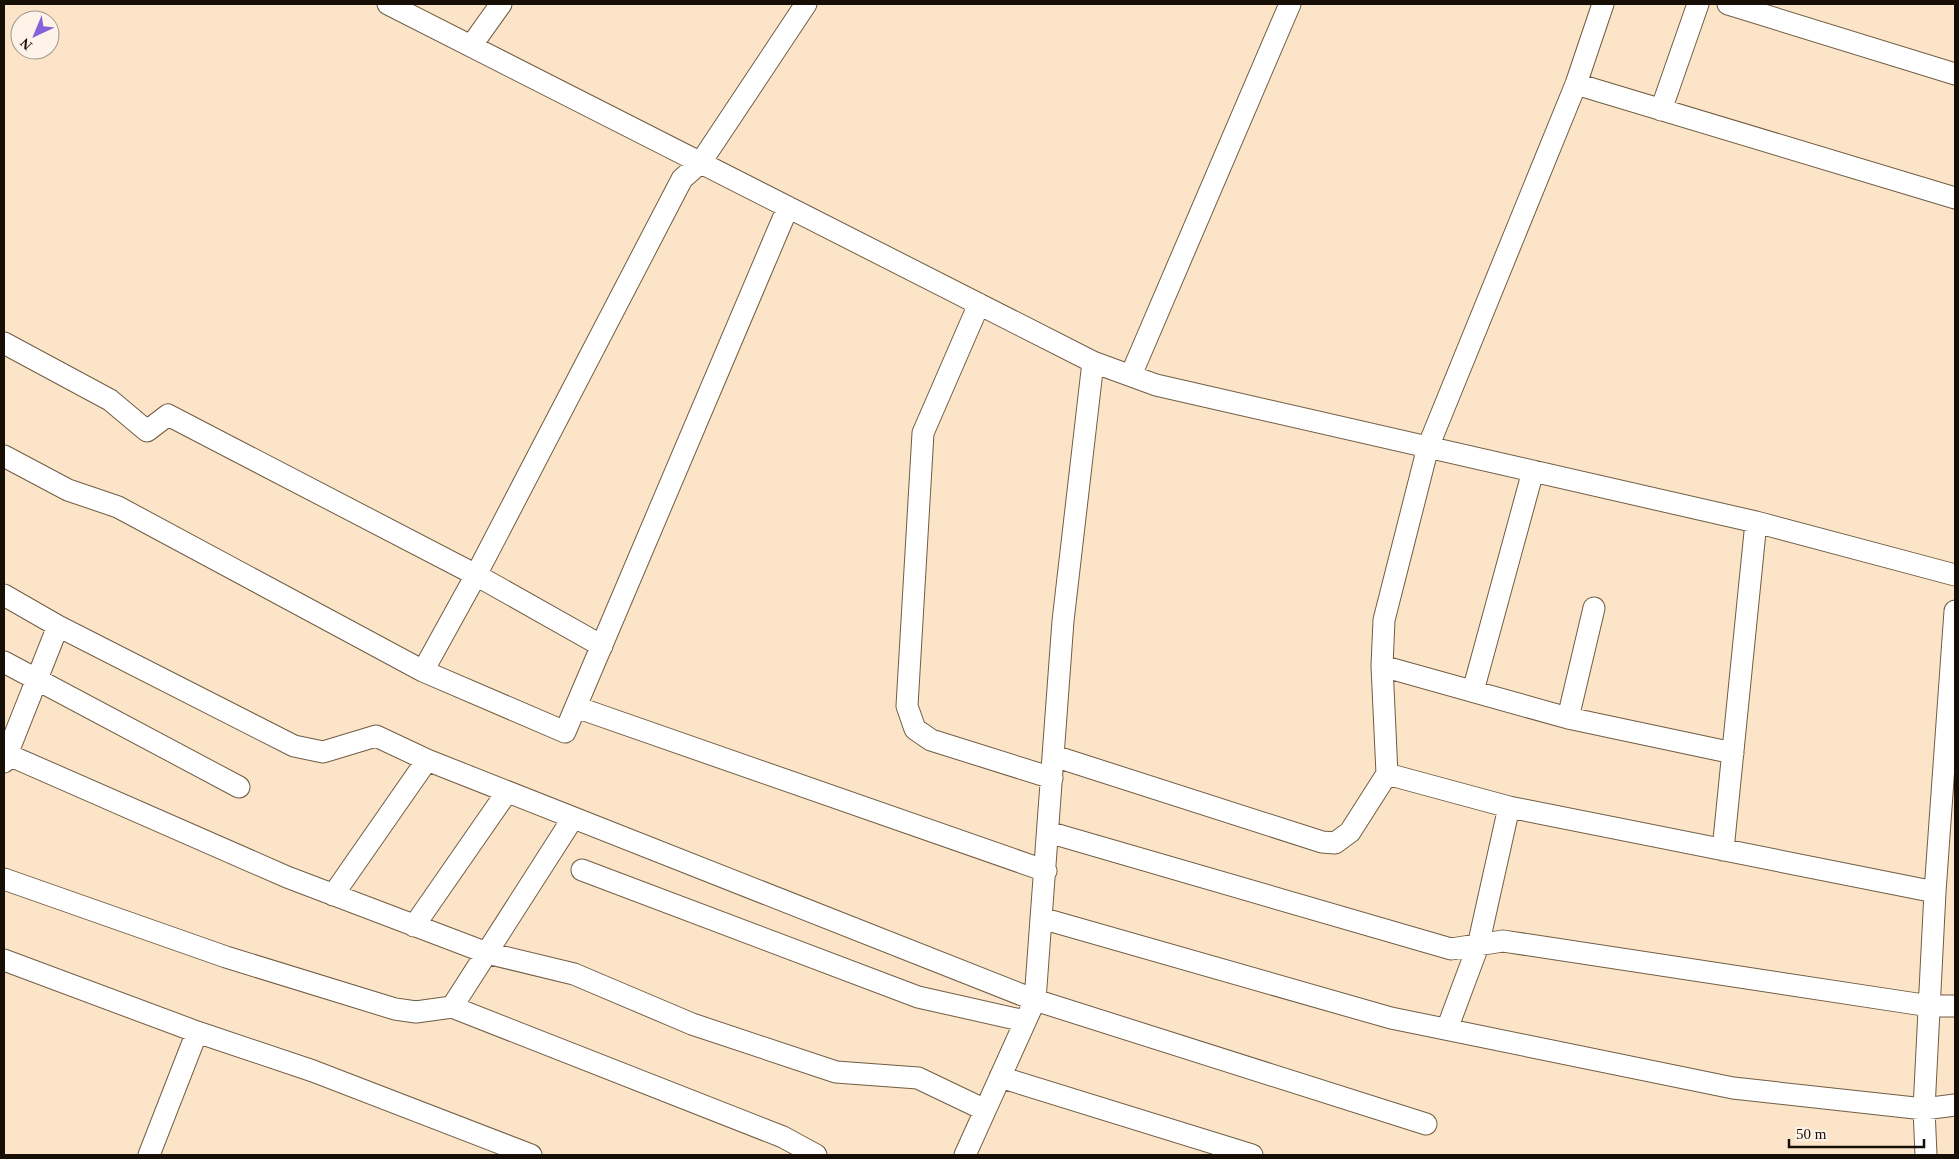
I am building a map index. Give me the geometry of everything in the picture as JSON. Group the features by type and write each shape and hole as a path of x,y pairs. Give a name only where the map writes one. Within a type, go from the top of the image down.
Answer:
{"street":[{"path":"388,4 1093,362 1156,384 1756,522 1955,575"},
{"path":"471,46 501,4"},
{"path":"423,671 476,575 682,179 701,162 806,4"},
{"path":"1131,375 1290,4"},
{"path":"1054,756 1322,842 1335,843 1350,832 1387,774 1382,666 1384,620 1428,447 1576,84 1603,4"},
{"path":"1660,110 1698,4"},
{"path":"1728,4 1955,74"},
{"path":"1576,84 1955,198"},
{"path":"4,456 68,490 118,507 423,671 565,732 788,207"},
{"path":"979,304 923,434 907,706 915,729 932,740 1052,778"},
{"path":"4,343 110,400 147,431 168,415 476,575 602,646"},
{"path":"965,1155 1035,1000 1063,620 1093,362"},
{"path":"1473,691 1533,471"},
{"path":"1723,850 1756,522"},
{"path":"4,595 58,626 294,746 323,752 376,736 427,760 1035,1000 1426,1124"},
{"path":"1568,718 1594,608"},
{"path":"1926,1155 1924,1109 1935,892 1955,611"},
{"path":"58,626 5,756 287,877 487,953 574,974 692,1024 836,1072 918,1078 985,1110"},
{"path":"4,662 239,787"},
{"path":"1382,666 1568,718 1733,753"},
{"path":"576,707 1046,871"},
{"path":"333,895 427,760"},
{"path":"1387,774 1509,806 1935,892"},
{"path":"414,926 507,792"},
{"path":"1447,1029 1478,946 1509,806"},
{"path":"452,1007 573,818"},
{"path":"1048,832 1451,949 1503,941 1930,1006 1955,1006"},
{"path":"582,870 918,997 1025,1022"},
{"path":"4,879 226,957 395,1009 416,1012 452,1007 783,1137 816,1155"},
{"path":"1041,918 1390,1018 1733,1088 1924,1109 1955,1105"},
{"path":"4,960 197,1032 313,1071 531,1155"},
{"path":"149,1155 197,1032"},
{"path":"1000,1077 1252,1155"}]}
